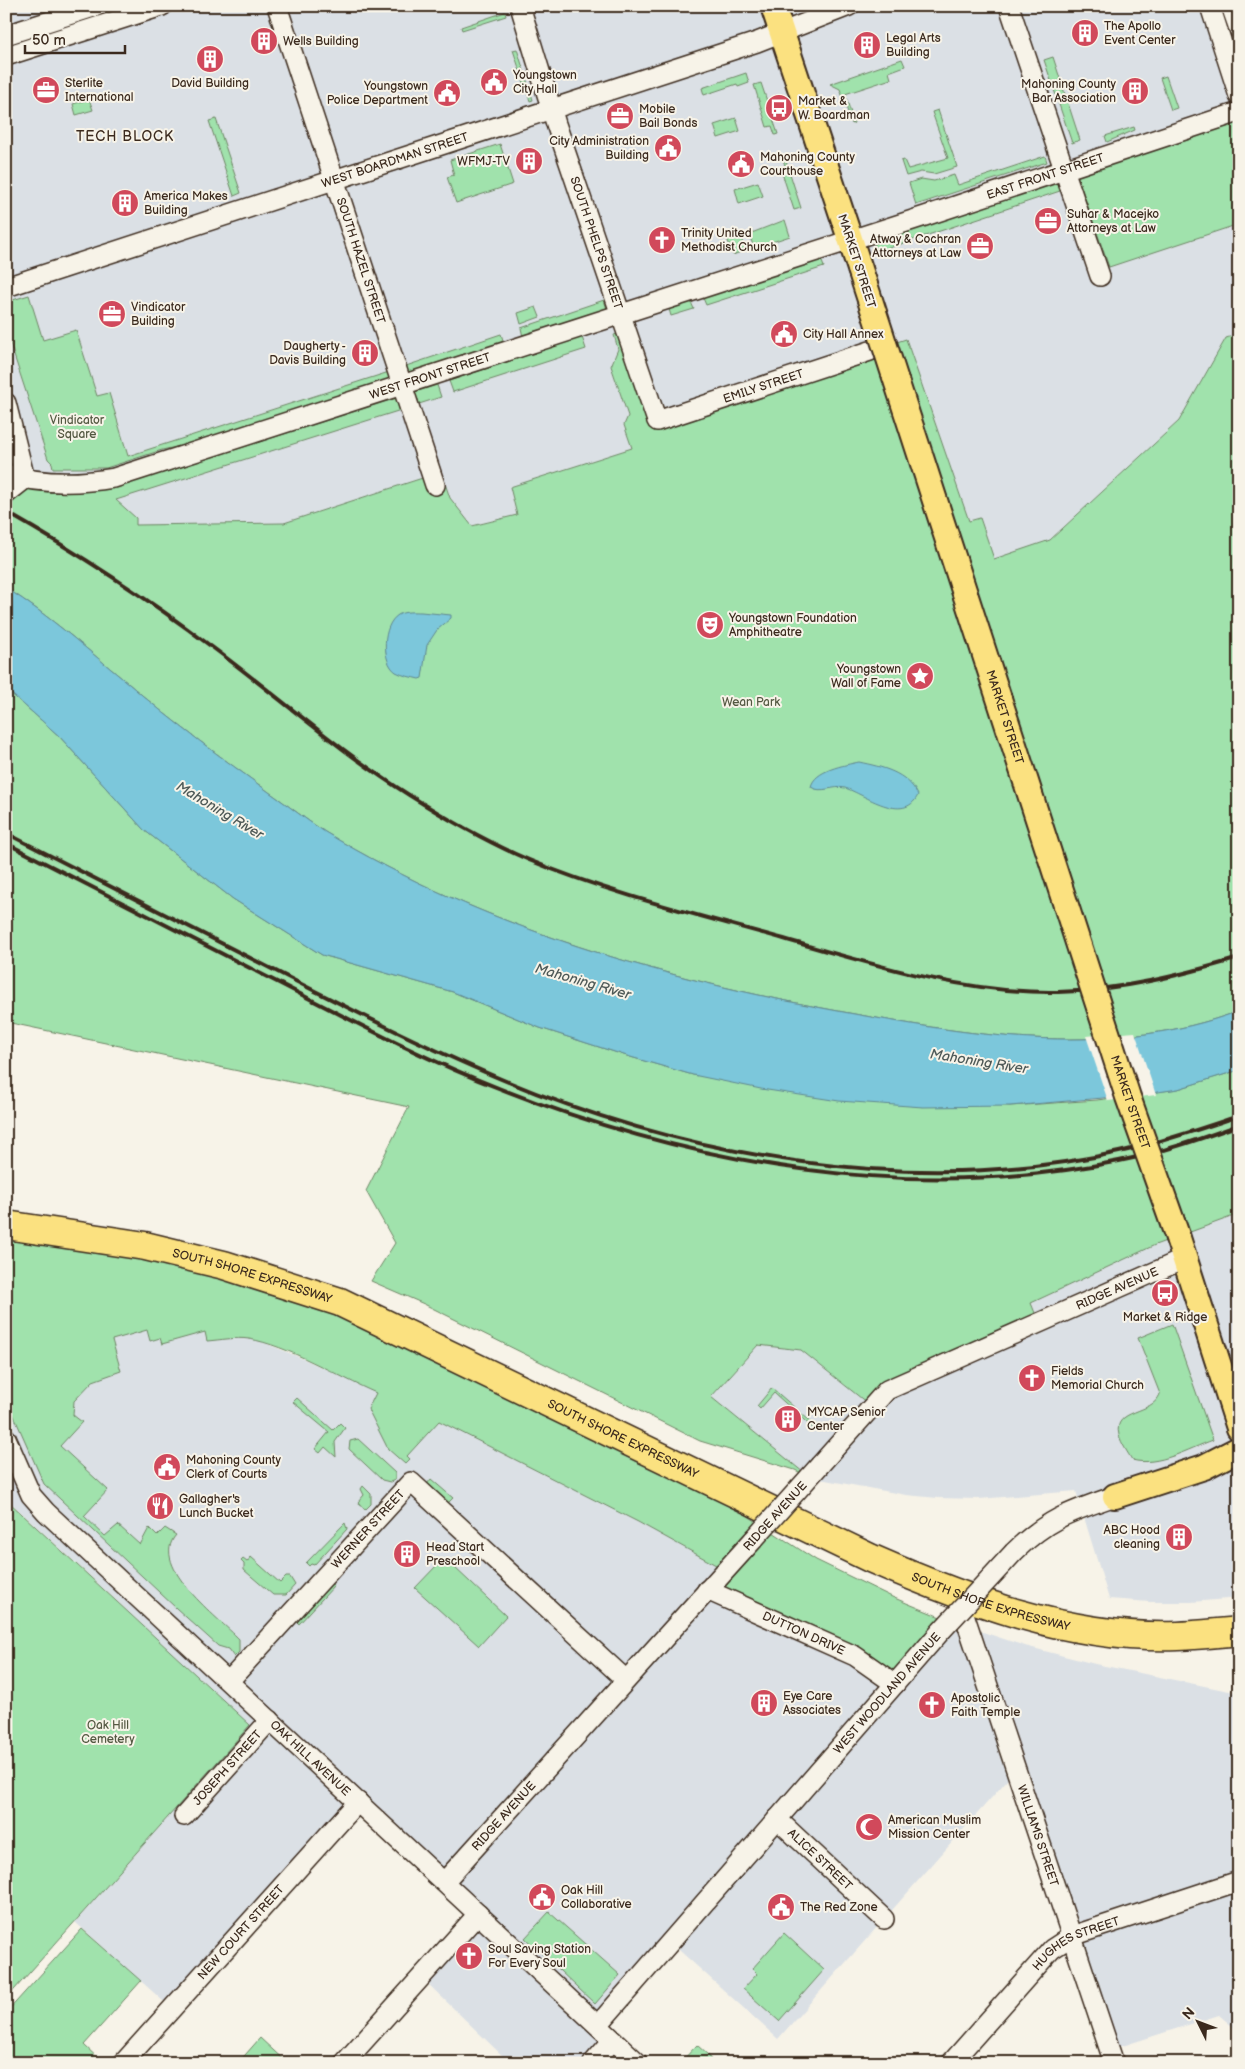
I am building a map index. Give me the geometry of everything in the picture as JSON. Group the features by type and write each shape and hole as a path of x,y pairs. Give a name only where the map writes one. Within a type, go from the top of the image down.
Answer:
{"highway":[{"name":"SOUTH SHORE EXPRESSWAY","path":"6,1225 96,1237 154,1248 233,1267 340,1302 870,1558 923,1581 1038,1620 1076,1628 1130,1634 1177,1636 1239,1631"}],"main road":[{"name":"MARKET STREET","path":"773,6 1122,1078 1181,1248 1239,1428"},
{"name":"WEST WOODLAND AVENUE","path":"1114,1496 1204,1467 1239,1449"}],"street":[{"path":"6,35 97,6"},
{"path":"6,56 162,6"},
{"name":"SOUTH HAZEL STREET","path":"277,6 333,181 435,485"},
{"name":"SOUTH PHELPS STREET","path":"520,6 548,91 551,110 657,421"},
{"name":"WEST BOARDMAN STREET","path":"6,288 757,42 849,6"},
{"path":"1009,6 1100,276"},
{"path":"1210,6 1239,96"},
{"path":"1216,25 1235,18"},
{"name":"EAST FRONT STREET","path":"850,240 1239,112"},
{"name":"WEST FRONT STREET","path":"6,474 25,479 95,481 114,478 850,240"},
{"name":"EMILY STREET","path":"657,421 870,351"},
{"path":"6,403 25,479 6,494"},
{"name":"RIDGE AVENUE","path":"444,1882 887,1390 1181,1248"},
{"name":"OAK HILL AVENUE","path":"6,1438 31,1495 46,1512 638,2063"},
{"name":"WERNER STREET","path":"229,1681 411,1482 626,1680"},
{"name":"WEST WOODLAND AVENUE","path":"598,2025 941,1631 1014,1552 1046,1524 1065,1514 1114,1496"},
{"name":"DUTTON DRIVE","path":"708,1590 855,1656 895,1684"},
{"name":"WILLIAMS STREET","path":"962,1608 1114,2063"},
{"name":"JOSEPH STREET","path":"184,1816 270,1720"},
{"name":"NEW COURT STREET","path":"124,2063 358,1802"},
{"name":"ALICE STREET","path":"777,1819 884,1919"},
{"name":"HUGHES STREET","path":"951,2063 1052,1949 1072,1936 1239,1882"},
{"path":"344,2063 478,1914"},
{"path":"593,2063 612,2040"}],"shaded area":[{"path":"6,6 1239,6 1239,334 1226,339 1179,421 1050,540 994,560 980,518 969,521 906,339 657,421 626,331 614,335 618,349 611,366 628,416 624,425 632,448 510,487 517,515 471,526 450,498 441,472 284,523 136,525 6,474"},
{"path":"1239,1214 1239,1598 1191,1602 1109,1599 1076,1491 979,1499 938,1498 906,1495 809,1477 711,1397 758,1345 801,1350 872,1407 1039,1322 1031,1303 1155,1245"},
{"path":"212,1321 306,1360 439,1421 638,1522 726,1570 950,1621 1025,1646 1095,1664 1239,1693 1239,2032 1219,2015 1110,2050 1016,1770 778,2039 670,1942 598,2025 613,2040 593,2063 510,2063 421,1977 477,1914 358,1802 172,2009 75,1922 250,1725 9,1501 6,1494 6,1378 136,1322"}],"green space":[{"path":"112,9 115,12 6,51 6,43"},
{"path":"505,12 506,16 462,30 461,27"},
{"path":"517,49 533,100 530,101 513,50"},
{"path":"1053,57 1080,140 1072,143 1044,60"},
{"path":"902,59 905,66 889,72 891,79 845,94 854,123 852,124 840,89 830,84"},
{"path":"746,73 749,83 738,87 737,84 704,95 702,88"},
{"path":"1166,76 1177,108 1171,110 1160,78"},
{"path":"761,83 778,134 775,135 772,126 767,127 754,85"},
{"path":"89,99 93,110 76,115 73,104"},
{"path":"938,110 957,167 934,174 921,172 906,176 901,161 904,160 908,169 948,158 932,112"},
{"path":"736,118 740,131 718,138 714,125"},
{"path":"216,119 241,193 234,196 209,121"},
{"path":"1239,122 1239,224 1109,267 1077,175"},
{"path":"1134,127 1135,130 1107,142 1105,136"},
{"path":"500,144 513,184 456,203 447,177 454,175 450,160"},
{"path":"1045,156 1047,162 916,205 909,183 921,179 934,181 954,175 958,185"},
{"path":"785,158 801,208 794,210 781,170 786,169 783,159"},
{"path":"758,182 763,196 739,204 735,189"},
{"path":"1056,182 1060,191 877,252 873,242"},
{"path":"785,220 790,236 754,248 749,234"},
{"path":"739,234 746,250 733,255 727,238"},
{"path":"821,259 824,267 706,305 703,298"},
{"name":"Vindicator Square","path":"29,295 43,340 76,330 97,396 109,393 128,456 389,372 391,380 213,439 162,450 106,468 53,468 52,463 48,459 6,331 6,302"},
{"path":"604,300 607,309 523,337 521,328"},
{"path":"691,302 694,309 671,316 669,309"},
{"path":"536,307 540,317 521,324 518,313"},
{"name":"Wean Park","path":"626,331 657,420 906,339 969,521 980,518 994,559 1050,540 1179,421 1226,338 1239,334 1239,1011 1191,1026 1142,1035 1094,1039 1045,1039 996,1035 898,1022 781,1000 645,967 579,946 513,923 449,897 386,866 325,832 198,740 54,622 6,588 6,474 103,488 137,481 397,398 401,410 116,500 136,518 136,525 284,523 441,472 450,498 472,526 517,515 510,487 632,448 624,425 628,416 611,366 618,349 614,335"},
{"path":"501,334 504,343 406,375 403,367"},
{"path":"582,337 586,349 453,392 449,381"},
{"path":"437,385 441,397 419,404 418,399 414,399 412,393"},
{"path":"6,689 59,736 144,830 233,899 322,955 453,992 540,1028 627,1056 693,1075 1010,1106 1097,1100 1178,1089 1239,1070 1239,1214 1155,1245 1031,1303 1039,1323 872,1407 801,1350 758,1345 711,1397 809,1477 795,1470 700,1441 424,1304 371,1281 395,1243 366,1191 409,1107 6,1022"},
{"path":"6,1225 224,1265 643,1448 816,1560 892,1597 950,1621 895,1684 707,1590 725,1570 638,1522 439,1421 407,1456 410,1459 405,1464 388,1449 368,1409 376,1393 296,1355 264,1342 249,1339 233,1338 207,1341 205,1332 162,1344 160,1338 150,1341 147,1330 112,1340 121,1371 93,1381 74,1401 73,1415 82,1422 60,1446 108,1490 84,1516 105,1536 118,1525 140,1545 149,1528 157,1536 165,1528 176,1535 170,1548 171,1562 190,1591 239,1639 239,1652 234,1657 228,1649 218,1646 176,1608 44,1484 6,1398"},
{"path":"1172,1324 1213,1440 1162,1459 1142,1462 1132,1460 1120,1438 1118,1426 1121,1420 1127,1416 1156,1401 1160,1394 1138,1338"},
{"path":"772,1388 817,1427 815,1430 774,1393 760,1409 757,1406"},
{"path":"297,1398 333,1430 340,1423 345,1428 335,1442 336,1457 325,1447 320,1453 315,1449 329,1432 293,1402"},
{"path":"358,1439 395,1473 395,1480 390,1482 382,1480 349,1449 350,1441"},
{"path":"431,1479 453,1498 448,1503 427,1484"},
{"path":"363,1486 371,1494 371,1504 365,1510 358,1502 364,1495 361,1489"},
{"name":"Oak Hill Cemetery","path":"6,1494 9,1502 250,1725 6,1999"},
{"path":"345,1523 347,1529 314,1565 311,1564 309,1566 306,1563"},
{"path":"251,1557 280,1583 286,1577 290,1577 295,1585 286,1595 273,1595 244,1570 244,1564 241,1561 243,1559 247,1562"},
{"path":"438,1564 453,1566 506,1616 479,1646 415,1588"},
{"path":"331,1583 334,1586 299,1624 296,1621"},
{"path":"549,1912 620,1975 595,2004 525,1938"},
{"path":"82,1929 141,1981 84,2045 103,2063 6,2063 6,2013"},
{"path":"784,1933 824,1970 779,2021 743,1989 757,1974 752,1969"},
{"path":"260,2038 287,2063 238,2063"},
{"path":"697,2045 709,2056 712,2063 680,2063"}],"water":[{"name":"Mahoning River","path":"6,588 54,622 198,740 325,832 386,866 449,897 513,923 645,967 781,1000 898,1022 996,1035 1045,1039 1094,1039 1142,1035 1191,1026 1239,1011 1239,1070 1178,1089 1138,1095 1010,1106 923,1107 839,1101 761,1089 693,1075 540,1028 453,992 322,955 233,899 144,830 59,736 6,689"},
{"path":"406,612 451,615 451,618 437,630 427,645 422,678 419,679 396,672 391,667 385,644 389,627 398,615"},
{"path":"859,762 885,769 901,776 913,787 918,795 912,804 894,808 845,788 819,790 811,787 813,781 824,772"}],"pier":[{"path":"1135,1032 1156,1095 1108,1101 1086,1036"}],"railway":[{"path":"6,512 86,560 163,611 358,760 409,795 483,838 513,853 560,872 655,903 851,958 919,976 988,988 1023,991 1081,991 1150,981 1239,958"},
{"path":"6,833 352,1010 471,1066 574,1107 649,1130 727,1149 805,1162 884,1170 963,1171 1042,1165 1119,1152 1239,1116"},
{"path":"6,843 358,1024 443,1065 575,1116 651,1139 727,1157 805,1170 883,1177 962,1178 1041,1173 1119,1161 1165,1150 1239,1125"}],"place":[{"name":"The Apollo Event Center","path":"1085,33"},
{"name":"Wells Building","path":"264,41"},
{"name":"Legal Arts Building","path":"867,45"},
{"name":"David Building","path":"210,59"},
{"name":"Youngstown City Hall","path":"494,82"},
{"name":"Sterlite International","path":"46,90"},
{"name":"Mahoning County Bar Association","path":"1135,91"},
{"name":"Youngstown Police Department","path":"447,93"},
{"name":"Market & W. Boardman","path":"779,108"},
{"name":"Mobile Bail Bonds","path":"620,116"},
{"name":"City Administration Building","path":"668,148"},
{"name":"WFMJ-TV","path":"529,161"},
{"name":"Mahoning County Courthouse","path":"741,164"},
{"name":"America Makes Building","path":"125,203"},
{"name":"Suhar & Macejko Attorneys at Law","path":"1048,221"},
{"name":"Trinity United Methodist Church","path":"662,240"},
{"name":"Atway & Cochran Attorneys at Law","path":"980,246"},
{"name":"Vindicator Building","path":"112,314"},
{"name":"City Hall Annex","path":"784,334"},
{"name":"Daugherty - Davis Building","path":"365,353"},
{"name":"Youngstown Foundation Amphitheatre","path":"710,625"},
{"name":"Youngstown Wall of Fame","path":"920,676"},
{"name":"Market & Ridge","path":"1165,1293"},
{"name":"Fields Memorial Church","path":"1032,1378"},
{"name":"MYCAP Senior Center","path":"788,1419"},
{"name":"Mahoning County Clerk of Courts","path":"167,1467"},
{"name":"Gallagher's Lunch Bucket","path":"160,1506"},
{"name":"ABC Hood cleaning","path":"1179,1537"},
{"name":"Head Start Preschool","path":"407,1554"},
{"name":"Eye Care Associates","path":"764,1703"},
{"name":"Apostolic Faith Temple","path":"932,1705"},
{"name":"American Muslim Mission Center","path":"869,1827"},
{"name":"Oak Hill Collaborative","path":"542,1897"},
{"name":"The Red Zone","path":"781,1907"},
{"name":"Soul Saving Station For Every Soul","path":"469,1956"}],"district":[{"name":"TECH BLOCK","path":"125,136"}]}
